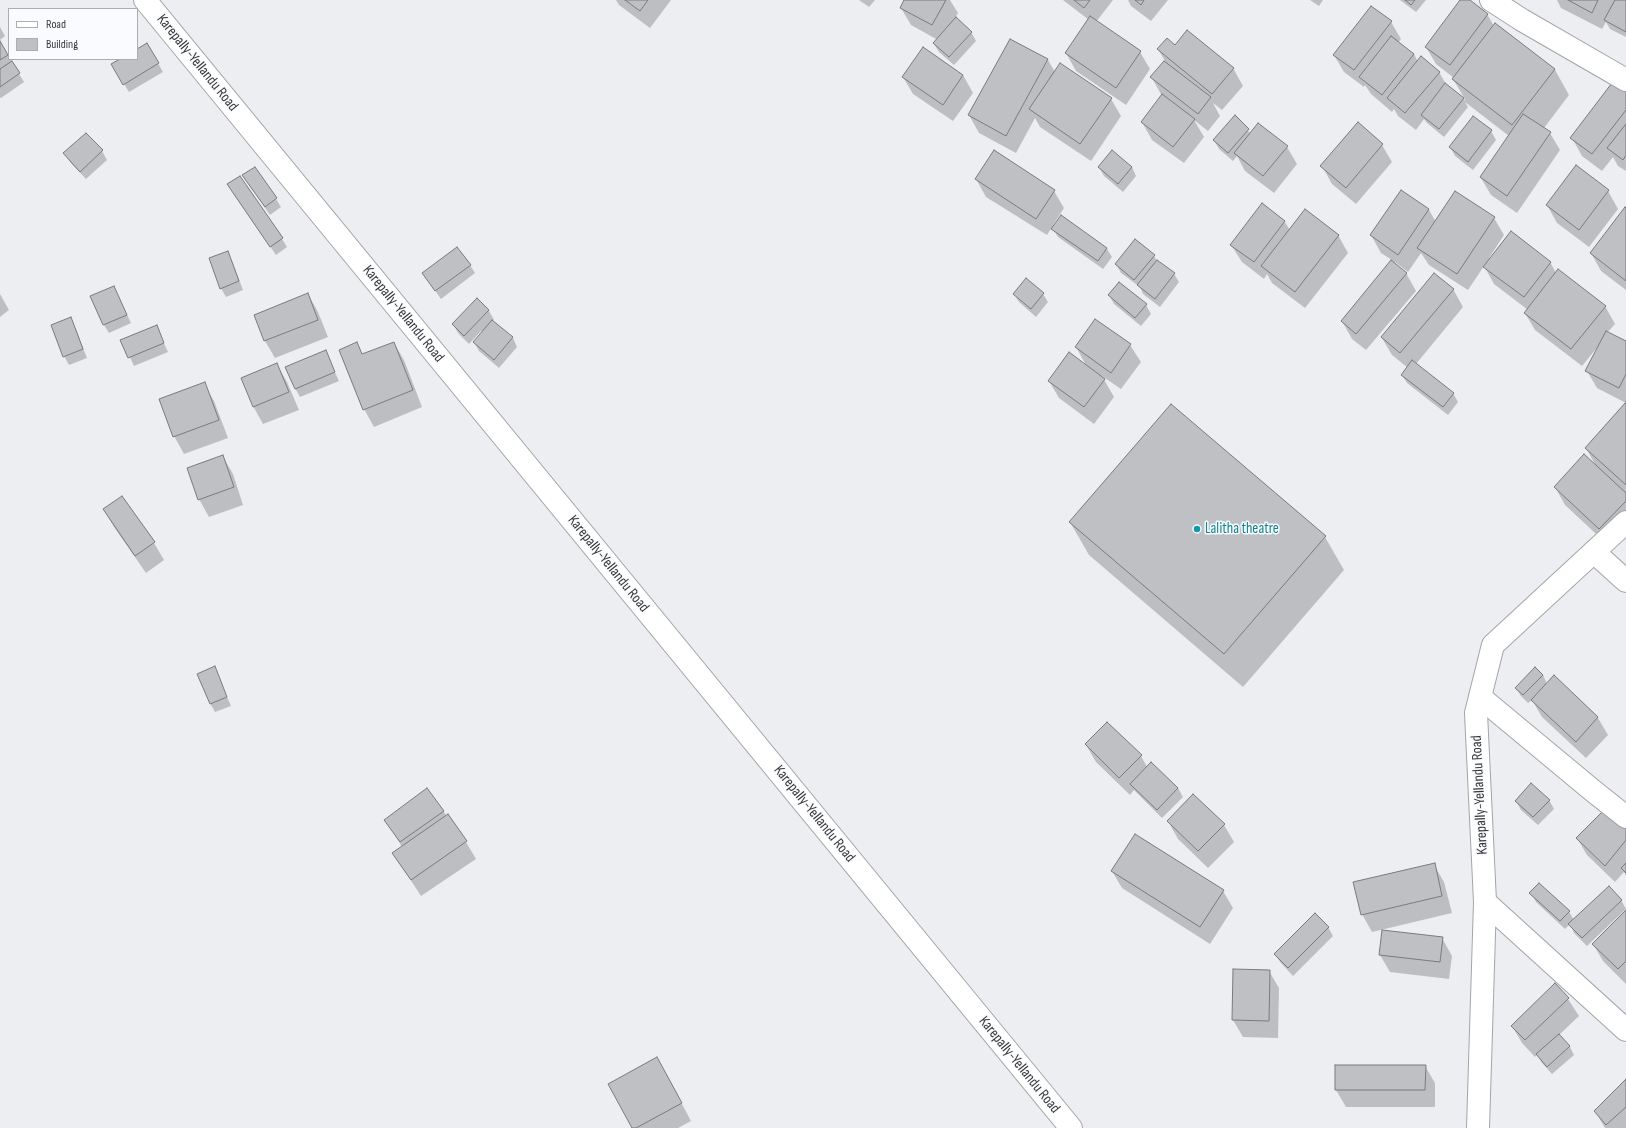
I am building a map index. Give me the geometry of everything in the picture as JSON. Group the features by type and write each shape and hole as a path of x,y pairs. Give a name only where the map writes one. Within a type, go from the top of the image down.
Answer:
{"street":[{"name":"Karepally-Yellandu Road","path":"145,0 1071,1128"},
{"path":"1491,0 1522,20 1626,80"},
{"name":"Karepally-Yellandu Road","path":"1478,1128 1485,902 1476,713 1493,645 1626,522"},
{"path":"1594,552 1626,581"},
{"path":"1480,697 1626,817"},
{"path":"1485,902 1626,1030"}],"building":[{"path":"625,0 648,0 640,11"},
{"path":"904,0 946,0 932,25 900,8"},
{"path":"1074,0 1090,0 1084,8"},
{"path":"1135,0 1144,0 1141,5"},
{"path":"1405,0 1415,0 1411,5"},
{"path":"1460,0 1470,0 1488,14 1450,65 1425,47"},
{"path":"1568,0 1598,0 1592,13"},
{"path":"1615,0 1626,0 1626,32 1604,20"},
{"path":"1371,6 1392,21 1354,70 1333,55"},
{"path":"1090,16 1141,51 1116,88 1065,53"},
{"path":"956,17 972,32 949,57 933,43"},
{"path":"1495,23 1555,69 1512,125 1452,79"},
{"path":"1187,30 1234,68 1212,94 1157,49 1167,38 1175,45"},
{"path":"1391,36 1414,54 1382,95 1359,77"},
{"path":"1010,39 1048,59 1006,136 968,115"},
{"path":"0,41 8,55 0,60"},
{"path":"147,43 159,63 123,85 111,64 118,60 138,60 138,48"},
{"path":"923,47 963,75 943,105 902,77"},
{"path":"1421,56 1440,72 1405,113 1387,98"},
{"path":"12,61 20,73 0,87 0,69"},
{"path":"1164,61 1211,97 1198,114 1150,77"},
{"path":"1060,63 1112,98 1080,144 1029,109"},
{"path":"1615,79 1626,87 1626,110 1592,154 1570,138"},
{"path":"1445,83 1464,98 1439,129 1421,115"},
{"path":"1162,94 1195,119 1173,147 1141,122"},
{"path":"1523,114 1551,132 1507,196 1480,177"},
{"path":"1235,115 1249,129 1228,153 1213,140"},
{"path":"1473,116 1492,130 1468,162 1449,147"},
{"path":"1358,122 1383,144 1346,188 1320,166"},
{"path":"1258,123 1288,146 1263,176 1234,153"},
{"path":"1626,124 1626,155 1623,160 1607,148"},
{"path":"86,133 103,150 80,172 63,153"},
{"path":"994,150 1055,190 1036,219 975,179"},
{"path":"1112,150 1132,167 1118,184 1098,167"},
{"path":"1576,165 1609,190 1579,230 1546,205"},
{"path":"255,167 277,198 265,207 242,175"},
{"path":"240,176 283,238 270,247 227,184"},
{"path":"1401,190 1429,209 1398,255 1370,235"},
{"path":"1455,191 1495,217 1457,274 1417,248"},
{"path":"1262,203 1285,221 1254,262 1230,245"},
{"path":"1625,207 1626,208 1626,281 1590,253"},
{"path":"1305,209 1339,235 1295,292 1261,266"},
{"path":"1061,215 1107,248 1098,261 1051,229"},
{"path":"1511,231 1551,262 1524,297 1483,267"},
{"path":"1135,239 1155,255 1134,280 1115,264"},
{"path":"457,247 471,265 435,291 422,273"},
{"path":"228,251 239,281 220,289 209,258"},
{"path":"1157,260 1175,273 1155,299 1137,285"},
{"path":"1391,260 1407,273 1356,334 1341,321"},
{"path":"1558,269 1606,306 1571,349 1524,313"},
{"path":"1434,273 1454,289 1400,353 1381,337"},
{"path":"1026,278 1044,293 1031,309 1013,294"},
{"path":"1119,282 1147,304 1135,318 1108,295"},
{"path":"114,286 127,315 103,325 90,296"},
{"path":"308,293 318,320 264,341 254,315"},
{"path":"477,298 489,310 464,336 452,324"},
{"path":"71,317 83,349 63,357 51,325"},
{"path":"1095,319 1131,344 1111,373 1075,347"},
{"path":"492,320 513,337 494,360 473,342"},
{"path":"157,325 164,343 128,358 120,340"},
{"path":"1606,331 1626,341 1626,374 1619,388 1585,371"},
{"path":"357,342 362,354 394,342 413,390 363,410 339,350"},
{"path":"326,350 335,372 295,389 285,367"},
{"path":"1069,352 1105,379 1084,407 1048,381"},
{"path":"1412,360 1454,393 1443,407 1401,375"},
{"path":"277,363 289,392 253,407 241,378"},
{"path":"205,382 219,420 173,437 159,399"},
{"path":"1626,402 1626,485 1585,448"},
{"name":"Lalitha theatre","path":"1171,404 1326,536 1224,654 1069,522"},
{"path":"1584,454 1626,493 1626,501 1599,529 1554,487"},
{"path":"223,455 234,487 198,500 187,468"},
{"path":"122,496 155,542 135,556 103,509"},
{"path":"215,666 227,697 210,704 197,674"},
{"path":"1535,667 1543,675 1523,695 1515,688"},
{"path":"1554,675 1598,717 1576,742 1531,700"},
{"path":"1107,722 1142,755 1119,778 1085,744"},
{"path":"1151,762 1178,788 1157,810 1130,784"},
{"path":"1531,783 1550,800 1533,817 1515,801"},
{"path":"427,788 444,811 400,842 384,820"},
{"path":"1193,794 1225,824 1198,851 1167,821"},
{"path":"1607,807 1626,829 1626,840 1605,866 1576,838"},
{"path":"448,814 467,841 411,880 392,853"},
{"path":"1135,834 1224,890 1200,927 1111,871"},
{"path":"1435,863 1442,896 1361,915 1353,882"},
{"path":"1626,863 1626,873 1621,868"},
{"path":"1539,883 1570,911 1560,921 1529,893"},
{"path":"1609,886 1622,900 1582,938 1568,924"},
{"path":"1626,910 1626,961 1618,969 1592,944"},
{"path":"1315,913 1329,927 1288,968 1274,954"},
{"path":"1382,930 1443,937 1440,962 1379,955"},
{"path":"1233,969 1270,970 1269,1021 1232,1020"},
{"path":"1555,983 1569,998 1525,1040 1511,1026"},
{"path":"1559,1034 1570,1046 1547,1067 1536,1054"},
{"path":"657,1057 682,1103 636,1128 632,1128 608,1084"},
{"path":"1335,1065 1426,1065 1425,1090 1335,1090"},
{"path":"1626,1079 1626,1107 1606,1125 1594,1111"}],"place":[{"name":"Lalitha theatre","path":"1197,529"}]}
